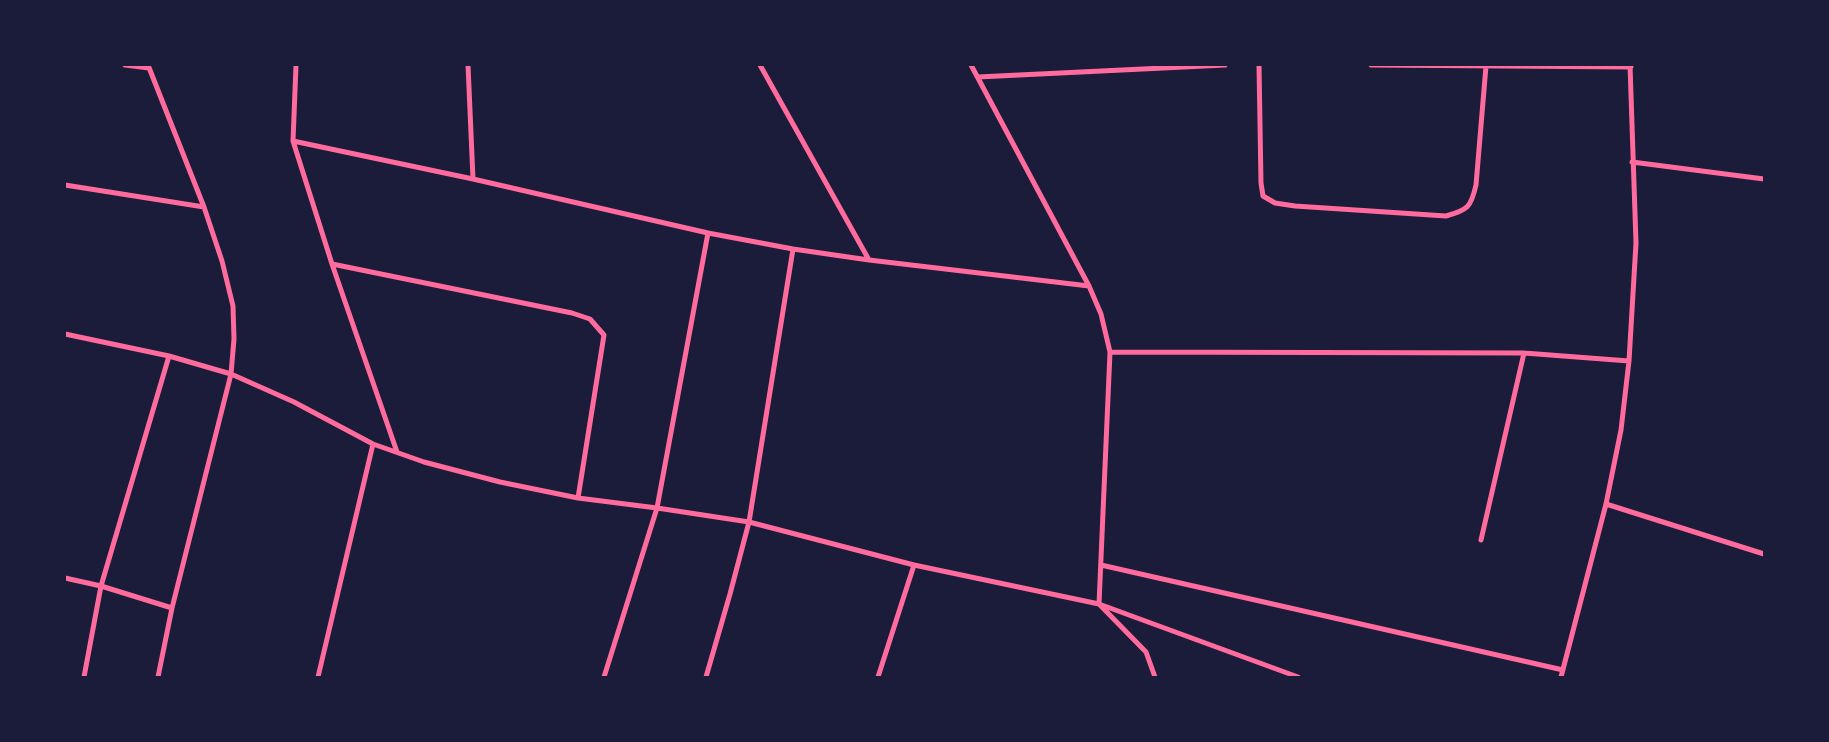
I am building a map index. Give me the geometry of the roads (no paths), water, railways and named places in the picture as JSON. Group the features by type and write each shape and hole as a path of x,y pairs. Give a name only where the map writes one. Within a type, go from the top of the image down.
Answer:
{"street":[{"path":"125,65 149,67 204,206 222,261 233,306 234,339 231,374 172,608 158,677"},
{"path":"296,65 293,141 332,264 397,452"},
{"path":"468,65 473,179"},
{"path":"760,65 869,260"},
{"path":"971,65 1089,286 1101,314 1110,352 1099,604 1146,652 1155,677"},
{"path":"978,77 1074,68 1225,65"},
{"path":"1259,65 1261,183 1263,196 1275,203 1295,206 1446,216 1462,212 1472,202 1476,185 1486,66"},
{"path":"1371,65 1630,66 1636,243 1629,361 1621,430 1606,504 1561,677"},
{"path":"293,141 473,179 708,233 793,249 1089,286"},
{"path":"1632,162 1764,179"},
{"path":"65,185 204,206"},
{"path":"604,677 657,508 708,233"},
{"path":"706,677 749,522 793,249"},
{"path":"332,264 572,313 590,319 604,335 578,498"},
{"path":"65,334 169,356 231,374 294,402 373,444 424,462 500,482 578,498 749,522 914,565 1099,604 1298,677"},
{"path":"1110,352 1524,353 1629,361"},
{"path":"1481,540 1524,353"},
{"path":"84,677 101,586 169,356"},
{"path":"318,677 373,444"},
{"path":"1606,504 1764,554"},
{"path":"878,677 914,565"},
{"path":"1101,565 1563,670"},
{"path":"65,578 101,586 172,608"}]}
